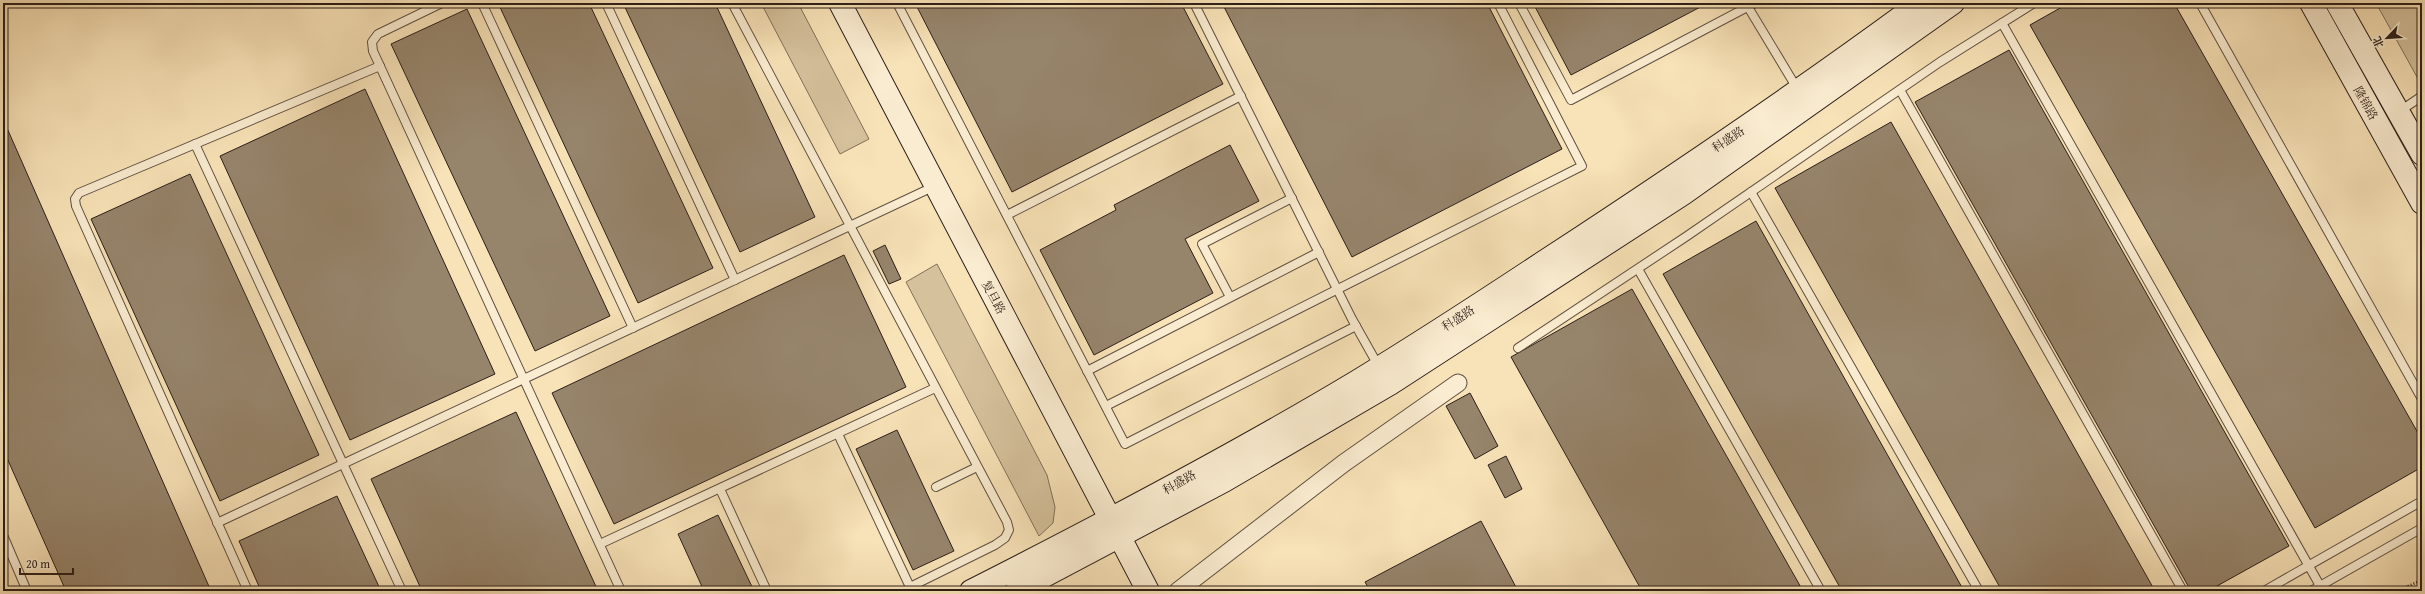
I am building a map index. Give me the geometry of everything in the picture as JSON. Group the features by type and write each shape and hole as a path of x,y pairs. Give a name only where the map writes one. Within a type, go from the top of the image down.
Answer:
{"street":[{"name":"复旦路","path":"840,3 1148,591"},
{"name":"科盛路","path":"1016,591 1115,529 1385,376 1683,194 1803,99 1920,3"},
{"name":"科盛路","path":"1803,99 1953,3"},
{"name":"隆锦路","path":"2311,3 2422,203"},
{"name":"隆锦路","path":"2337,3 2422,154"},
{"path":"1178,591 1344,462 1458,383"},
{"name":"科盛路","path":"971,591 1115,529"}],"lane":[{"path":"442,3 378,34 372,42 373,51 621,591"},
{"path":"482,3 633,328"},
{"path":"606,3 735,280"},
{"path":"732,3 1007,522 1009,530 1007,534 996,545 910,587 838,434"},
{"path":"896,3 1125,444 1356,326"},
{"path":"1194,3 1338,291 1385,376"},
{"path":"1106,406 1338,291 1582,166 1498,3"},
{"path":"1519,3 1571,100 1751,5 1803,99"},
{"path":"1518,348 1638,269 1900,90 2034,3"},
{"path":"2200,3 2422,399"},
{"path":"2002,23 2322,588"},
{"path":"248,591 74,199 79,193 380,66"},
{"path":"1900,90 2183,591"},
{"path":"1006,215 1241,96"},
{"path":"2398,112 2422,96"},
{"path":"195,144 402,591"},
{"path":"217,523 936,186"},
{"path":"1751,192 1980,591"},
{"path":"1230,297 1202,244 1292,198"},
{"path":"1087,371 1319,252"},
{"path":"1638,269 1821,591"},
{"path":"600,544 935,388"},
{"path":"936,487 977,467"},
{"path":"720,489 767,591"},
{"path":"2264,591 2422,501"},
{"path":"2311,591 2322,588 2422,528"},
{"path":"3,535 27,591"}],"path":[{"path":"2397,591 2422,580"},
{"path":"2406,586 2409,591"}],"shaded area":[{"path":"761,3 798,3 869,139 840,154"},
{"path":"2376,3 2422,3 2422,86"},
{"path":"937,264 1047,475 1055,507 1053,523 1039,536 906,282"}],"building":[{"path":"498,3 589,3 713,268 638,303"},
{"path":"623,3 715,3 815,217 740,252"},
{"path":"915,3 1181,3 1223,84 1012,192"},
{"path":"1222,3 1487,3 1562,149 1352,257"},
{"path":"1533,3 1708,3 1571,75"},
{"path":"2069,3 2174,3 2422,440 2422,467 2315,528 2030,25"},
{"path":"467,9 610,316 535,351 391,44"},
{"path":"2009,50 2289,546 2208,591 2191,591 1915,102"},
{"path":"365,89 495,374 350,440 220,156"},
{"path":"3,119 211,591 66,591 3,449"},
{"path":"1891,122 2155,591 2002,591 1775,188"},
{"path":"1230,145 1259,201 1185,239 1213,293 1094,355 1040,250 1116,210 1114,205"},
{"path":"190,174 319,455 220,501 91,219"},
{"path":"1756,221 1964,591 1842,591 1663,274"},
{"path":"885,245 901,279 889,284 873,251"},
{"path":"844,255 906,387 614,524 552,393"},
{"path":"1632,289 1803,591 1642,591 1511,357"},
{"path":"1470,393 1498,446 1475,459 1446,406"},
{"path":"516,412 598,591 422,591 371,479"},
{"path":"897,430 954,551 913,570 856,449"},
{"path":"1506,456 1522,489 1505,498 1488,465"},
{"path":"337,496 381,591 261,591 239,541"},
{"path":"718,515 754,591 704,591 678,534"},
{"path":"1481,521 1518,591 1370,591 1365,582"}]}
